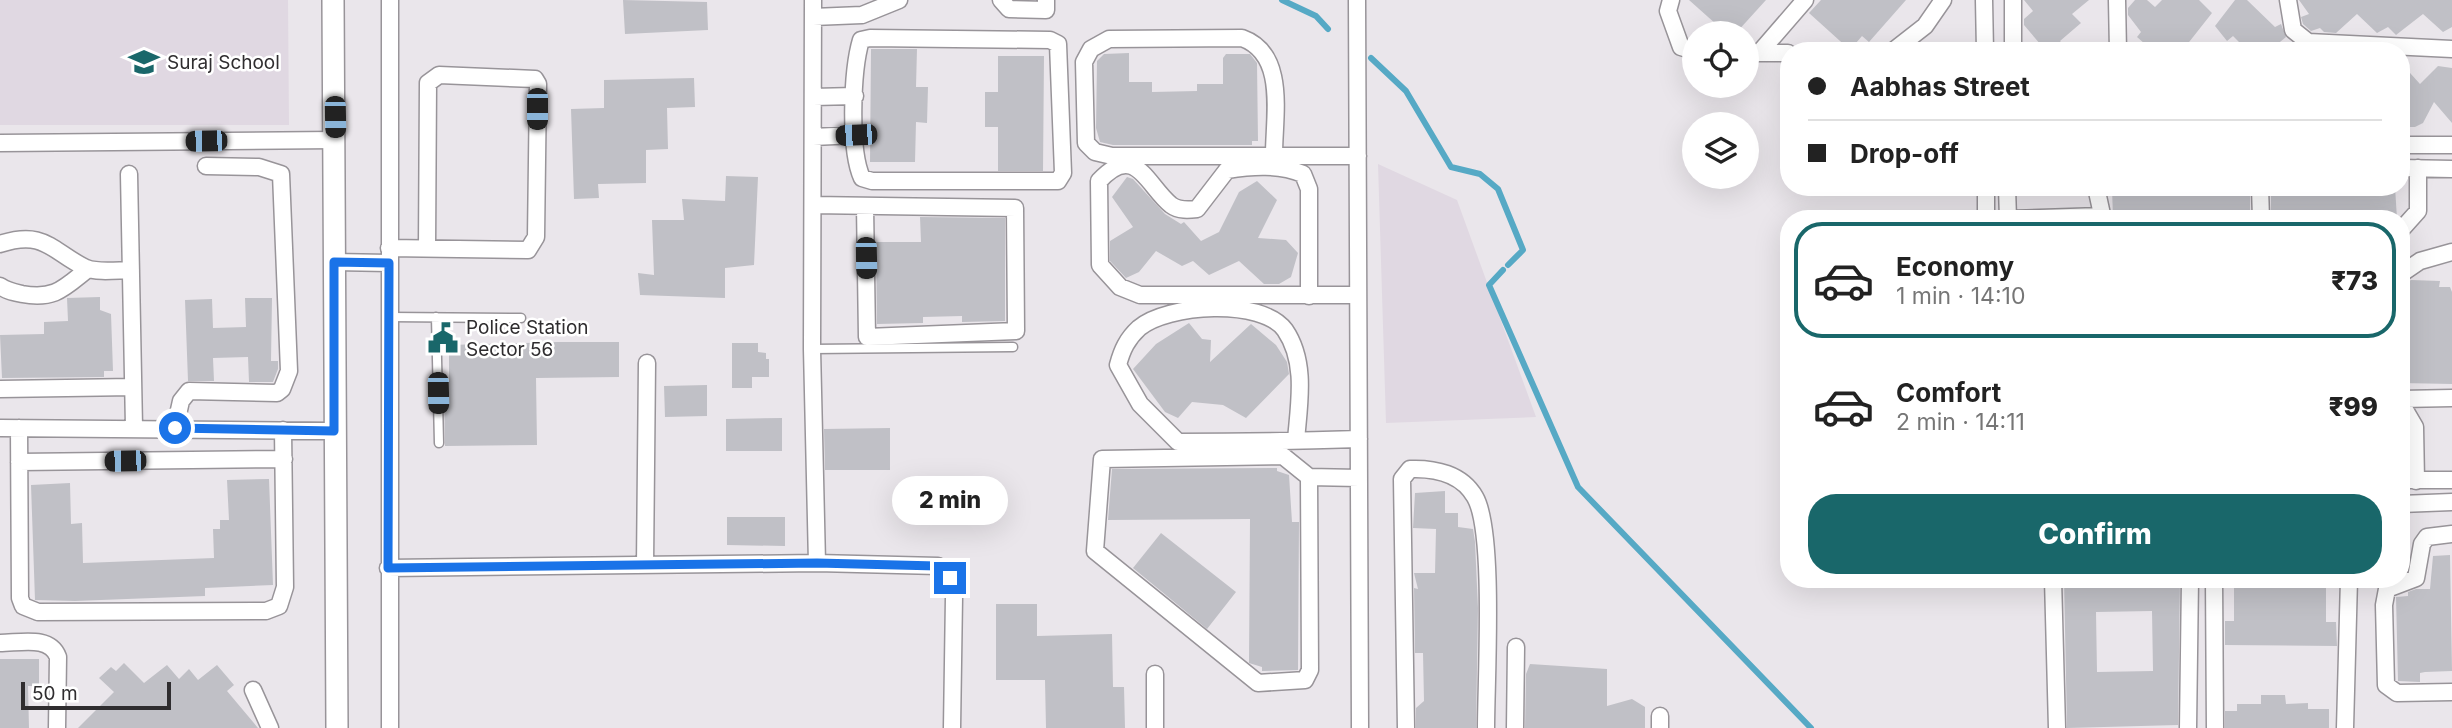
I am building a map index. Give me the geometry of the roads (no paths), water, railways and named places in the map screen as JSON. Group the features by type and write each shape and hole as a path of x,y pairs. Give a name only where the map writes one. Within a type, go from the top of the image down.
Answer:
{"street":[{"path":"333,0 337,728"},
{"path":"390,0 390,728"},
{"path":"813,0 812,349 817,563"},
{"path":"849,0 849,17"},
{"path":"813,17 849,17 879,10 899,0"},
{"path":"1001,0 1009,9 1024,11 1046,10 1046,0"},
{"path":"1357,0 1360,728"},
{"path":"1671,0 1668,11 1682,47"},
{"path":"1759,47 1805,0"},
{"path":"1907,42 1925,26 1943,0"},
{"path":"1984,0 1985,42"},
{"path":"2013,0 2013,42"},
{"path":"2117,0 2118,42"},
{"path":"2288,0 2293,30 2308,42"},
{"path":"1274,154 1274,72 1265,54 1253,42 1242,38 1109,39 1091,49 1084,62 1086,143 1095,152 1112,156 1358,156"},
{"path":"861,40 1050,40 1058,44 1063,173 1058,181 1049,183 872,181 862,178 858,169 855,96 861,40"},
{"path":"2410,47 2452,49"},
{"path":"1759,53 1780,53"},
{"path":"334,262 427,248 528,250 536,237 538,84 535,79 439,75 428,83 427,248"},
{"path":"813,97 855,96"},
{"path":"813,137 856,135"},
{"path":"0,143 335,140"},
{"path":"2410,145 2452,145"},
{"path":"1309,296 1310,189 1303,174 1292,169 1249,167 1227,170 1197,209 1186,211 1171,206 1139,170 1125,165 1109,170 1099,181 1100,265 1120,287 1140,295 1309,296 1358,295"},
{"path":"175,428 181,401 189,391 276,393 282,388 289,371 281,174 259,167 206,166"},
{"path":"2410,168 2452,169"},
{"path":"2410,220 2418,211 2418,168"},
{"path":"129,174 134,427"},
{"path":"813,205 1015,208 1016,331 867,337 865,206"},
{"path":"0,244 34,240 52,244 89,269 131,271"},
{"path":"2410,268 2420,261 2452,252"},
{"path":"0,286 6,291 38,297 58,293 89,269"},
{"path":"1296,440 1299,361 1286,331 1272,317 1234,309 1168,313 1140,327 1124,345 1118,365 1140,404 1178,442 1359,439"},
{"path":"645,565 647,363"},
{"path":"0,389 133,387"},
{"path":"2410,400 2452,398"},
{"path":"2410,418 2415,427 2410,472"},
{"path":"0,428 134,427 334,431"},
{"path":"19,428 23,606 38,612 161,613 266,611 279,606 285,587 283,430"},
{"path":"1309,477 1310,670 1305,680 1258,683 1095,551 1102,459 1283,456 1309,477 1359,478"},
{"path":"19,463 284,459"},
{"path":"1406,728 1402,479 1410,469 1423,468 1456,476 1474,495 1482,512 1486,545 1486,728"},
{"path":"2410,481 2452,480"},
{"path":"2410,503 2452,502"},
{"path":"2410,580 2416,578 2422,544 2427,537 2452,534"},
{"path":"388,568 817,563 937,566 950,578 954,597 952,728"},
{"path":"2053,588 2057,728"},
{"path":"2188,728 2190,588"},
{"path":"2214,588 2215,728"},
{"path":"2345,728 2349,588"},
{"path":"2390,588 2387,589 2384,616 2386,685 2398,693 2452,692"},
{"path":"0,643 45,643 55,649 57,728"},
{"path":"1515,728 1516,647"},
{"path":"1155,674 1155,728"},
{"path":"253,690 270,728"}],"lane":[{"path":"389,317 521,318"},
{"path":"436,317 439,443"},
{"path":"812,349 1013,347"}],"waterway":[{"path":"1282,0 1316,16 1328,29"},
{"path":"1371,58 1406,91 1451,167 1480,174 1498,189 1523,250 1508,265"},
{"path":"1503,270 1489,285 1578,487 1811,728"}],"place":[{"name":"Suraj School","path":"144,62"},
{"name":"Police Station Sector 56","path":"443,338"}]}
